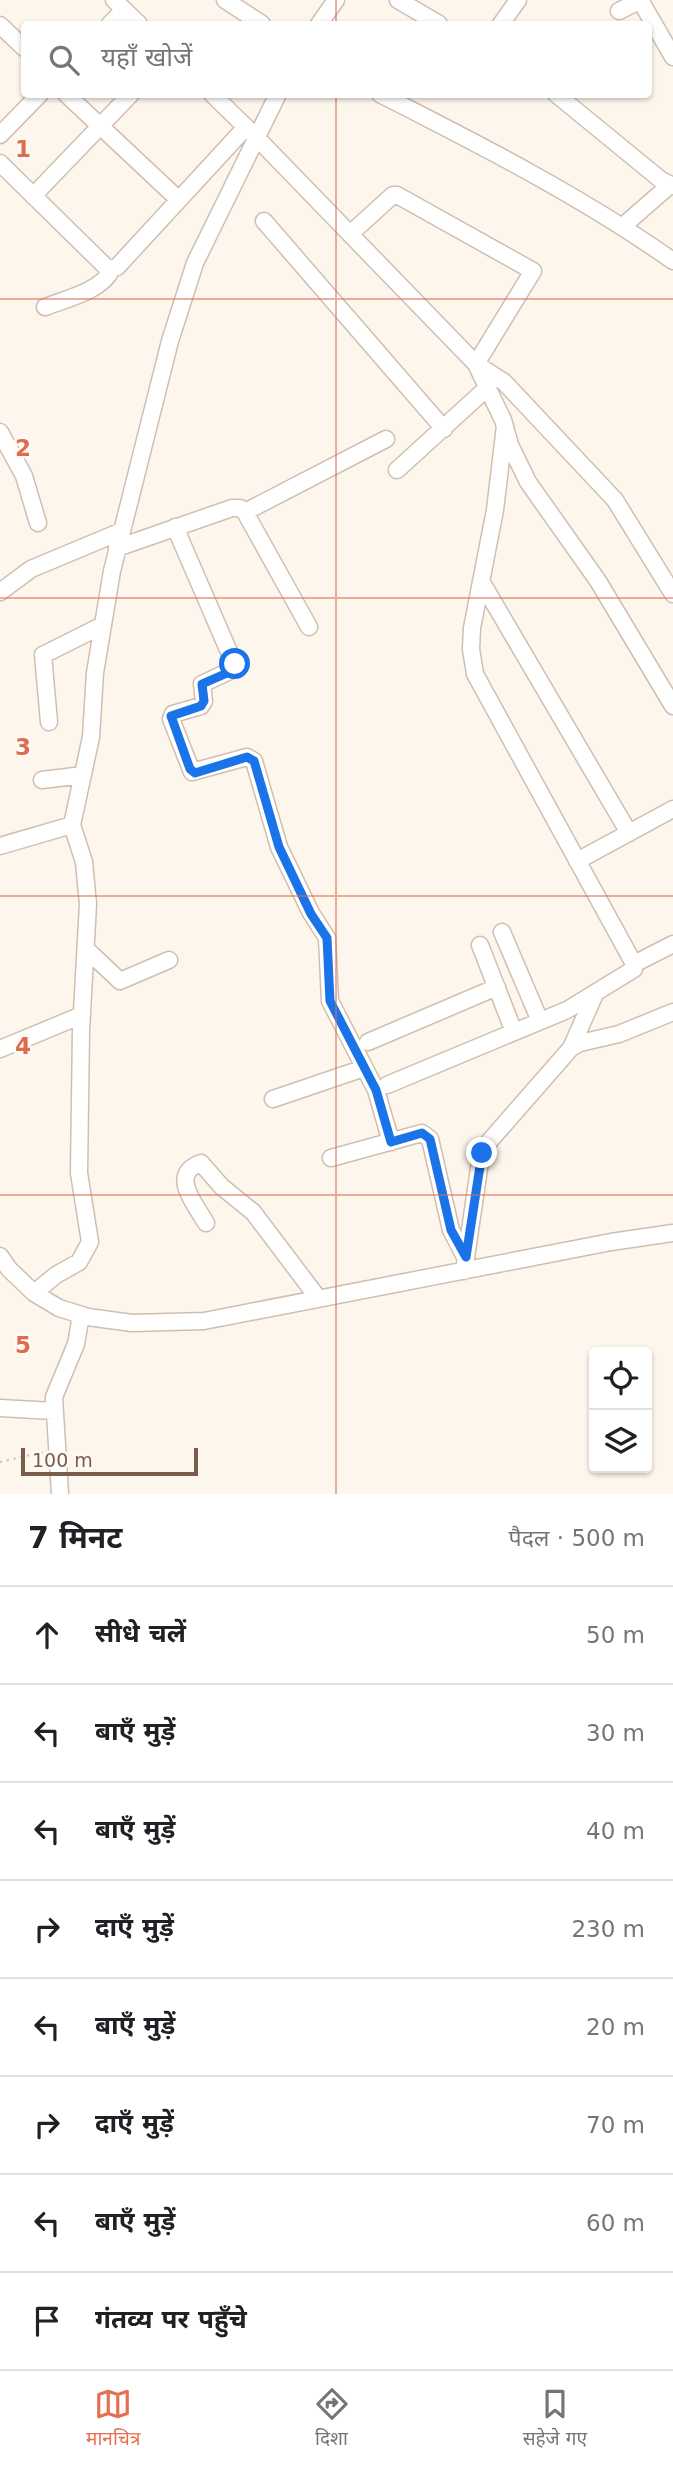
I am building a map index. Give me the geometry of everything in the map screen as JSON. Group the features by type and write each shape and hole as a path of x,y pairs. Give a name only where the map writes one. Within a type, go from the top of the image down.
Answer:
{"street":[{"path":"225,0 257,21"},
{"path":"321,21 336,0"},
{"path":"503,21 518,0"},
{"path":"619,10 641,0 673,57"},
{"path":"401,1 434,21"},
{"path":"111,21 119,5 136,21"},
{"path":"0,25 21,45"},
{"path":"0,135 36,98"},
{"path":"70,98 179,200"},
{"path":"33,196 127,98"},
{"path":"216,98 475,364 504,382 615,500 673,594"},
{"path":"45,307 87,291 108,278 112,269 117,267 179,200 251,132 275,98"},
{"path":"388,98 623,226 673,261"},
{"path":"561,98 661,180 672,186 623,226"},
{"path":"34,1293 56,1275 79,1262 90,1242 79,1173 82,1015 88,904 84,862 72,825 91,737 94,673 117,548 170,341 195,262 251,132"},
{"path":"0,163 106,267 112,269"},
{"path":"350,234 393,195 397,195 531,269 533,273 475,364"},
{"path":"264,221 444,429"},
{"path":"475,364 528,482 598,580 673,706"},
{"path":"397,470 487,388"},
{"path":"387,1085 567,1010 634,969 634,964 475,674 471,649 472,628 495,510 505,426"},
{"path":"0,432 24,475 38,523"},
{"path":"245,512 386,439"},
{"path":"117,548 232,508 240,508 245,512 309,627"},
{"path":"175,527 236,667 202,684 204,701 201,706 173,714 171,719 192,772 247,757 254,761 279,847 311,914 327,938 330,1001 376,1090 391,1142"},
{"path":"0,592 31,569 122,531"},
{"path":"481,581 629,833"},
{"path":"49,722 43,655 103,625"},
{"path":"41,780 83,775"},
{"path":"577,861 673,809"},
{"path":"0,846 72,825"},
{"path":"502,932 540,1021"},
{"path":"634,964 673,944"},
{"path":"481,945 514,1032"},
{"path":"86,949 120,981 169,960"},
{"path":"368,1042 497,987"},
{"path":"465,1264 482,1153 571,1048 595,994"},
{"path":"571,1048 580,1043 619,1034 673,1012"},
{"path":"0,1049 82,1015"},
{"path":"273,1099 364,1068"},
{"path":"331,1158 422,1133 430,1139 451,1230 465,1264"},
{"path":"206,1223 184,1182 186,1174 201,1163 222,1186 253,1212 318,1298"},
{"path":"0,1256 9,1269 34,1293 59,1308 81,1315 132,1322 204,1321 465,1264 673,1233"},
{"path":"58,1493 54,1397 76,1344 81,1315"},
{"path":"0,1408 54,1411"}],"path":[{"path":"0,1462 57,1449"}],"route":[{"path":"235,664 234,670 202,684 204,704 171,716 190,769 195,773 247,757 254,761 276,841 311,914 327,938 329,994 333,1009 376,1090 391,1142 422,1133 430,1139 451,1230 466,1257 482,1153"}]}
